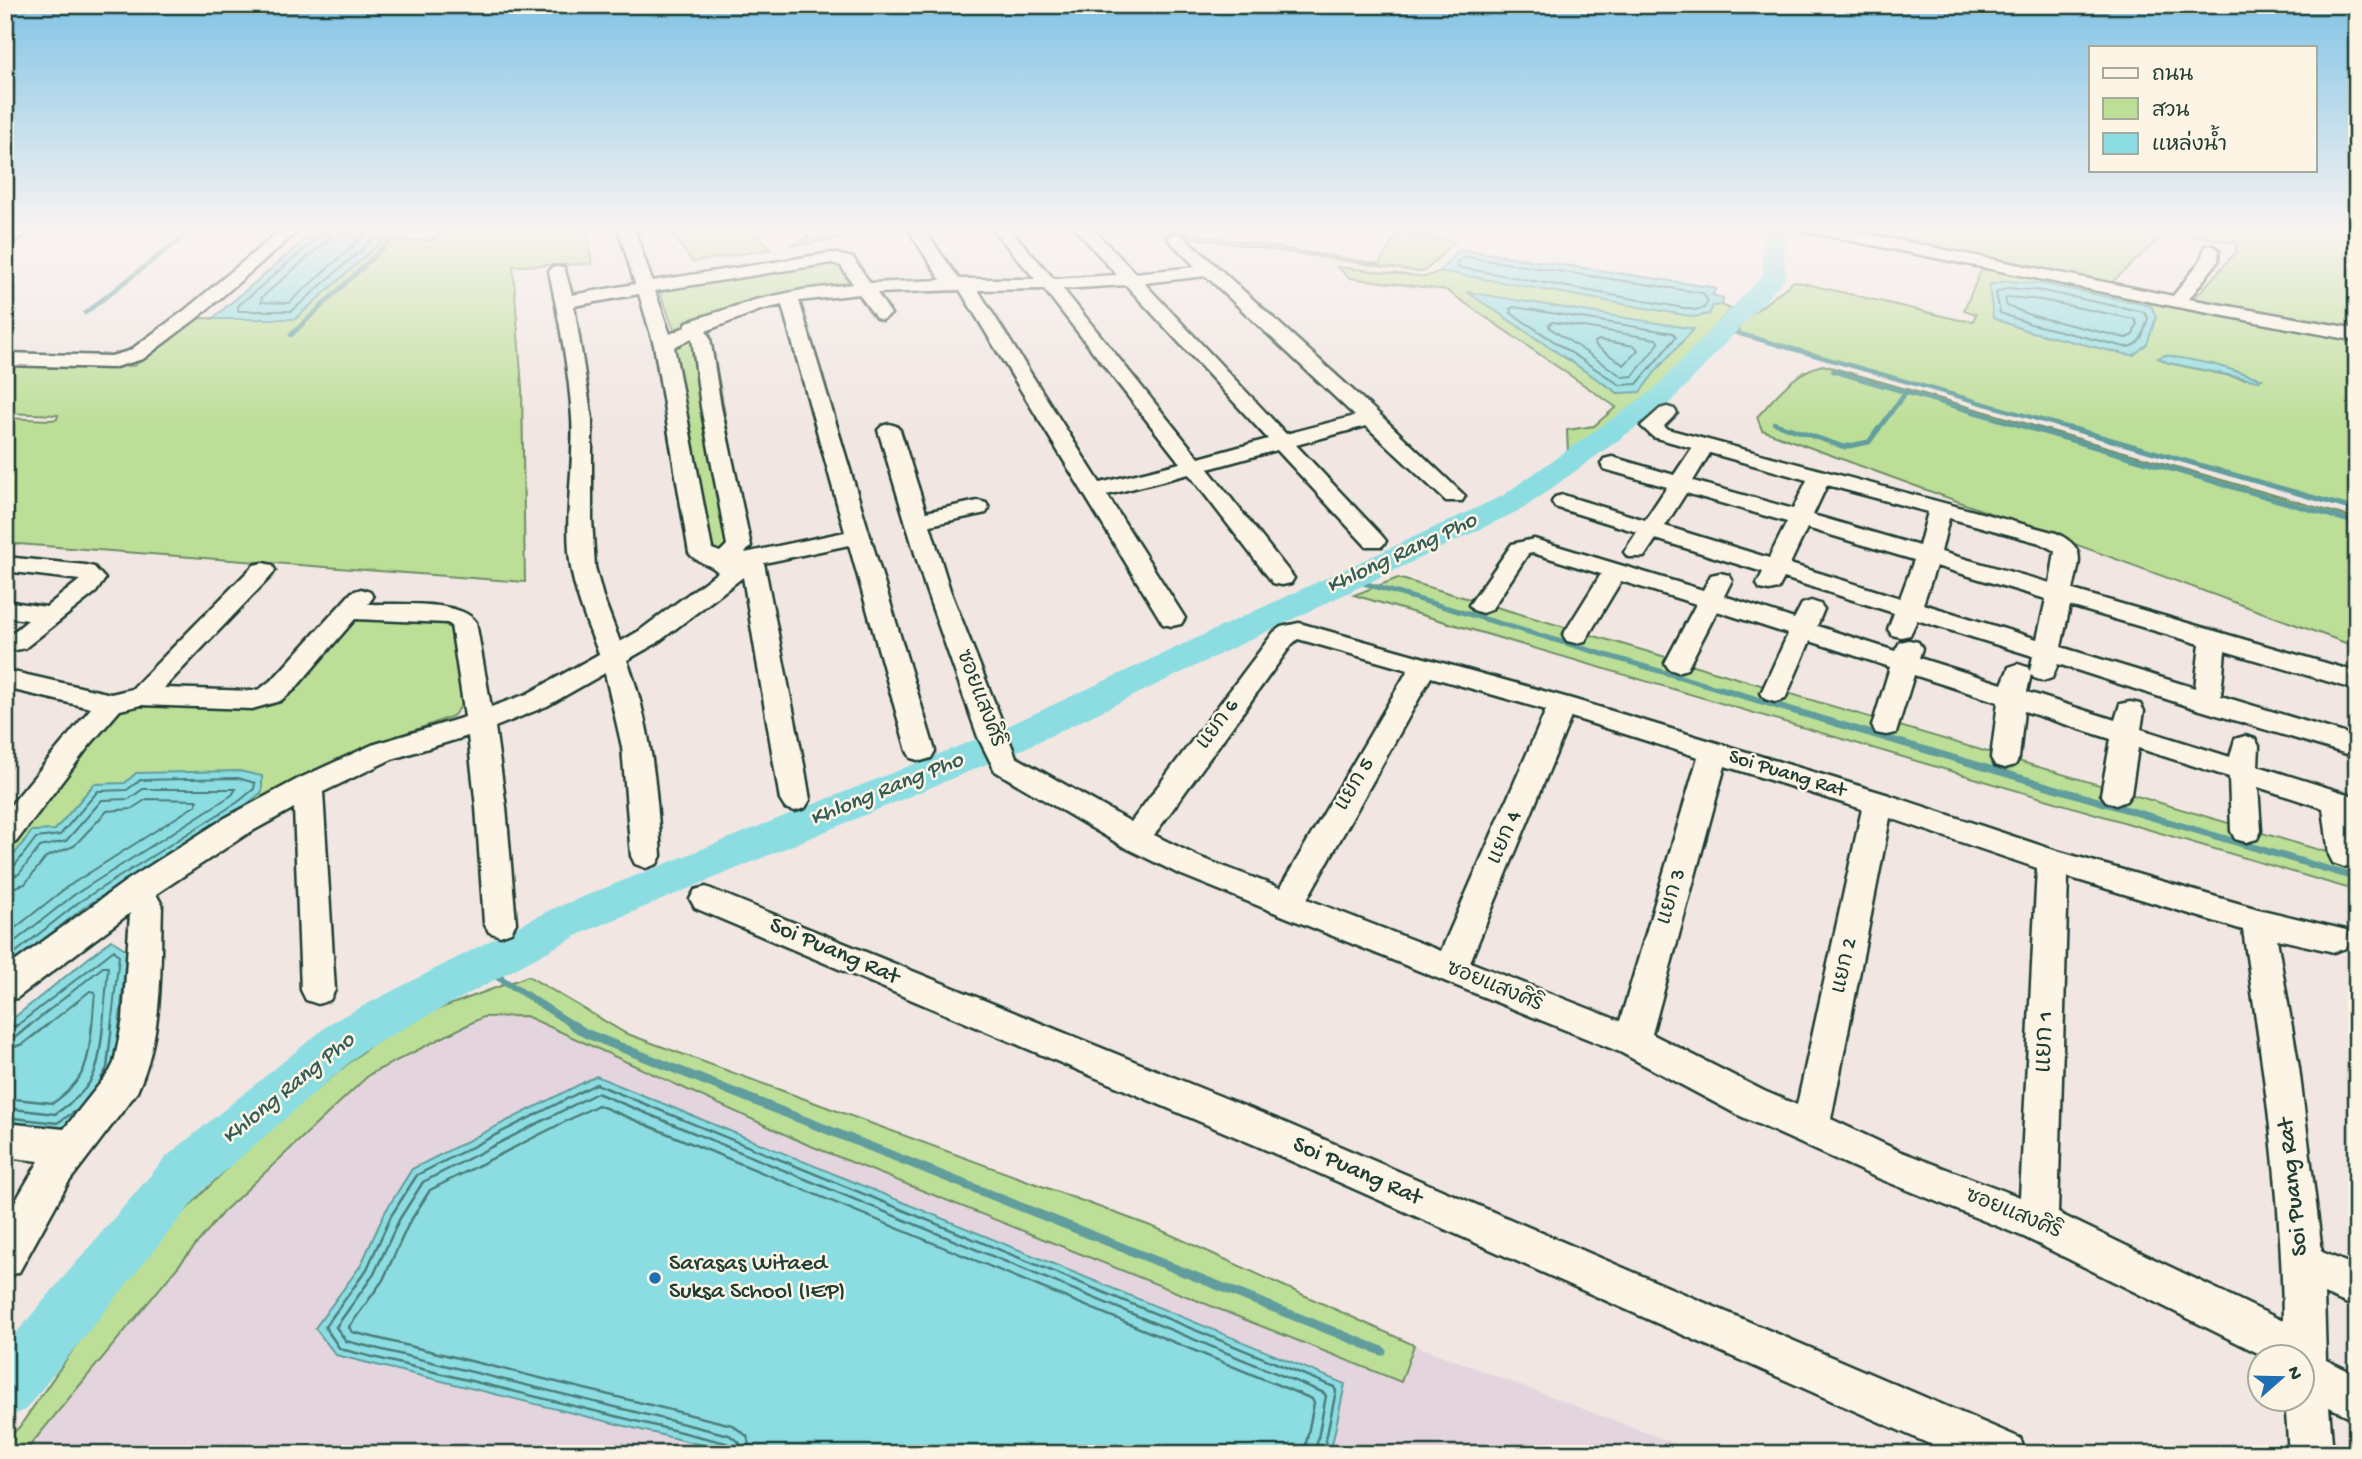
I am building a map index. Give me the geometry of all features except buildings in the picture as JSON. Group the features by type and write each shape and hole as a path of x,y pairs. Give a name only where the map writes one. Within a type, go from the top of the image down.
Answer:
{"street":[{"path":"5,359 112,362 136,355 215,294"},
{"path":"563,294 583,436 583,567 600,626 615,658 631,718 638,759 646,856"},
{"path":"565,302 609,294"},
{"path":"650,294 664,345 701,552 735,565"},
{"path":"664,345 694,326 731,313 815,294"},
{"path":"867,294 882,314"},
{"path":"965,294 1094,492 1172,618"},
{"path":"1057,294 1282,578"},
{"path":"1146,294 1374,541"},
{"path":"1235,294 1373,418 1454,496"},
{"path":"2138,294 2357,335"},
{"path":"2177,302 2183,294"},
{"path":"789,298 921,751"},
{"path":"694,326 701,338 711,407 739,546 735,565 766,642 781,703 795,800"},
{"path":"1667,413 1651,426 1653,429 2048,538 2065,547 2068,555 2059,594 2005,758"},
{"path":"1094,492 1193,468 1280,441 1373,418"},
{"name":"ซอยแสงศิริ","path":"889,430 915,521 992,737 1005,764 1135,839 1188,865 1632,1041 1751,1103 1886,1164 2038,1223 2270,1344"},
{"path":"1636,552 1705,445"},
{"path":"1612,464 2357,681"},
{"path":"1772,577 1820,476"},
{"path":"1563,502 1649,530 1772,577 1906,636 2031,674 2207,702 2357,747"},
{"path":"915,521 978,508"},
{"path":"1886,726 1906,636 1940,509"},
{"path":"5,988 137,890 236,825 308,786 382,752 481,722 537,700 615,658 677,617 735,565 860,537"},
{"path":"1482,604 1520,549 1534,546 1615,571 1715,590 1806,619 1906,636 2031,674 2128,723 2244,759 2347,804 2344,855"},
{"path":"5,564 85,572 93,579 87,587 16,642"},
{"path":"141,696 263,570"},
{"path":"1576,635 1615,571"},
{"path":"1678,663 1715,590"},
{"path":"7,682 111,704 141,696 252,700 270,695 284,684 357,601 404,612 458,617 465,630 481,722 500,923"},
{"path":"5,609 51,615"},
{"path":"1775,693 1806,619"},
{"name":"แยก 6","path":"1135,839 1283,638 1290,632 1314,633"},
{"name":"Soi Puang Rat","path":"1314,633 1562,705 1878,803 2053,861 2259,922 2334,939"},
{"path":"2207,702 2213,639"},
{"name":"แยก 5","path":"1287,905 1424,665"},
{"path":"5,834 111,704"},
{"name":"แยก 4","path":"1450,970 1562,705"},
{"path":"2116,794 2128,723"},
{"name":"แยก 3","path":"1632,1041 1714,752"},
{"path":"2244,759 2246,831"},
{"path":"308,786 318,990"},
{"name":"แยก 2","path":"1811,1128 1878,803"},
{"name":"แยก 1","path":"2038,1223 2053,861"},
{"path":"5,1258 54,1170 124,1081 135,1051 139,1027 146,905 137,890"},
{"name":"Soi Puang Rat","path":"706,899 1268,1133 2004,1454"},
{"name":"Soi Puang Rat","path":"2259,922 2280,1068 2303,1264 2305,1344"},
{"path":"5,1140 72,1147"},
{"path":"2303,1264 2357,1287"},
{"name":"ซอยแสงศิริ","path":"2316,1370 2357,1398"},
{"name":"Soi Puang Rat","path":"2309,1414 2311,1454"}],"shaded area":[{"name":"Sarasas Witaed Suksa School (IEP)","path":"526,1016 806,1144 1400,1382 1414,1345 1702,1454 23,1454 223,1212 370,1074 483,1017"}],"green space":[{"path":"323,294 515,294 522,388 525,582 5,543 5,418 50,420 57,419 58,415 5,413 5,362 134,366 195,318 295,319"},
{"path":"660,294 796,294 750,303 674,329"},
{"path":"1452,294 1471,294 1618,393 1659,367 1693,330 1476,294 1620,294 1722,305 1731,309 1655,394 1568,454 1567,430 1594,426 1616,407"},
{"path":"1777,294 1850,294 1960,320 1973,321 1976,314 1964,310 1971,294 1990,294 1994,318 2028,331 2124,354 2152,326 2156,317 2151,306 2082,294 2122,294 2357,338 2357,511 1740,333 1736,326","holes":["2159,358 2212,364 2261,379 2244,379 2169,363"]},
{"path":"2198,294 2357,294 2357,329 2192,301"},
{"path":"710,331 750,554 706,562 672,349"},
{"path":"1823,365 2357,519 2357,647 1762,430 1757,417 1779,393 1803,373"},
{"path":"1398,578 2357,861 2357,891 1354,595"},
{"path":"365,616 441,621 453,631 463,704 453,716 399,736 271,799 5,976 5,857 117,708 274,701 346,621"},
{"path":"528,976 625,1033 1156,1228 1414,1345 1401,1382 806,1144 526,1016 483,1017 370,1074 223,1212 23,1454 5,1454 5,1442 20,1426 133,1263 254,1141 395,1025"}],"water":[{"path":"241,294 323,294 295,319 212,319"},
{"path":"1470,294 1694,329 1640,392 1618,393"},
{"path":"1568,294 1713,294 1723,298 1722,305 1713,306 1709,314 1695,317"},
{"path":"1990,294 2093,294 2151,306 2156,317 2147,344 2134,355 2028,331 1993,318"},
{"path":"2165,355 2212,364 2262,379 2258,381 2169,363 2158,358"},
{"path":"239,771 262,776 262,792 242,808 83,908 5,970 5,867 32,831 55,830 94,784 125,783 136,773"},
{"path":"111,940 127,950 114,1071 93,1107 60,1131 5,1124 5,1025"},
{"name":"Sarasas Witaed Suksa School (IEP)","path":"596,1076 1345,1384 1330,1454 739,1454 336,1355 315,1328 361,1265 385,1212 412,1169"}],"waterway":[{"path":"85,313 109,294"},
{"path":"291,335 334,294"},
{"name":"Khlong Rang Pho","path":"5,1390 184,1174 348,1036 565,922 1012,739 1513,502 1662,396 1758,294"},
{"path":"1723,329 2076,430"},
{"path":"1833,371 1906,392"},
{"path":"1878,430 1906,392"},
{"path":"1906,392 2036,430"},
{"path":"1774,423 1794,430"},
{"path":"1789,428 1844,447 1869,442 1879,428"},
{"path":"2030,428 2357,523"},
{"path":"2070,428 2357,510"},
{"path":"1350,579 1727,691"},
{"path":"1721,689 2357,878"},
{"path":"481,966 576,1027"},
{"path":"576,1027 585,1033 1382,1351"}],"place":[{"name":"Sarasas Witaed Suksa School (IEP)","path":"655,1278"}]}
